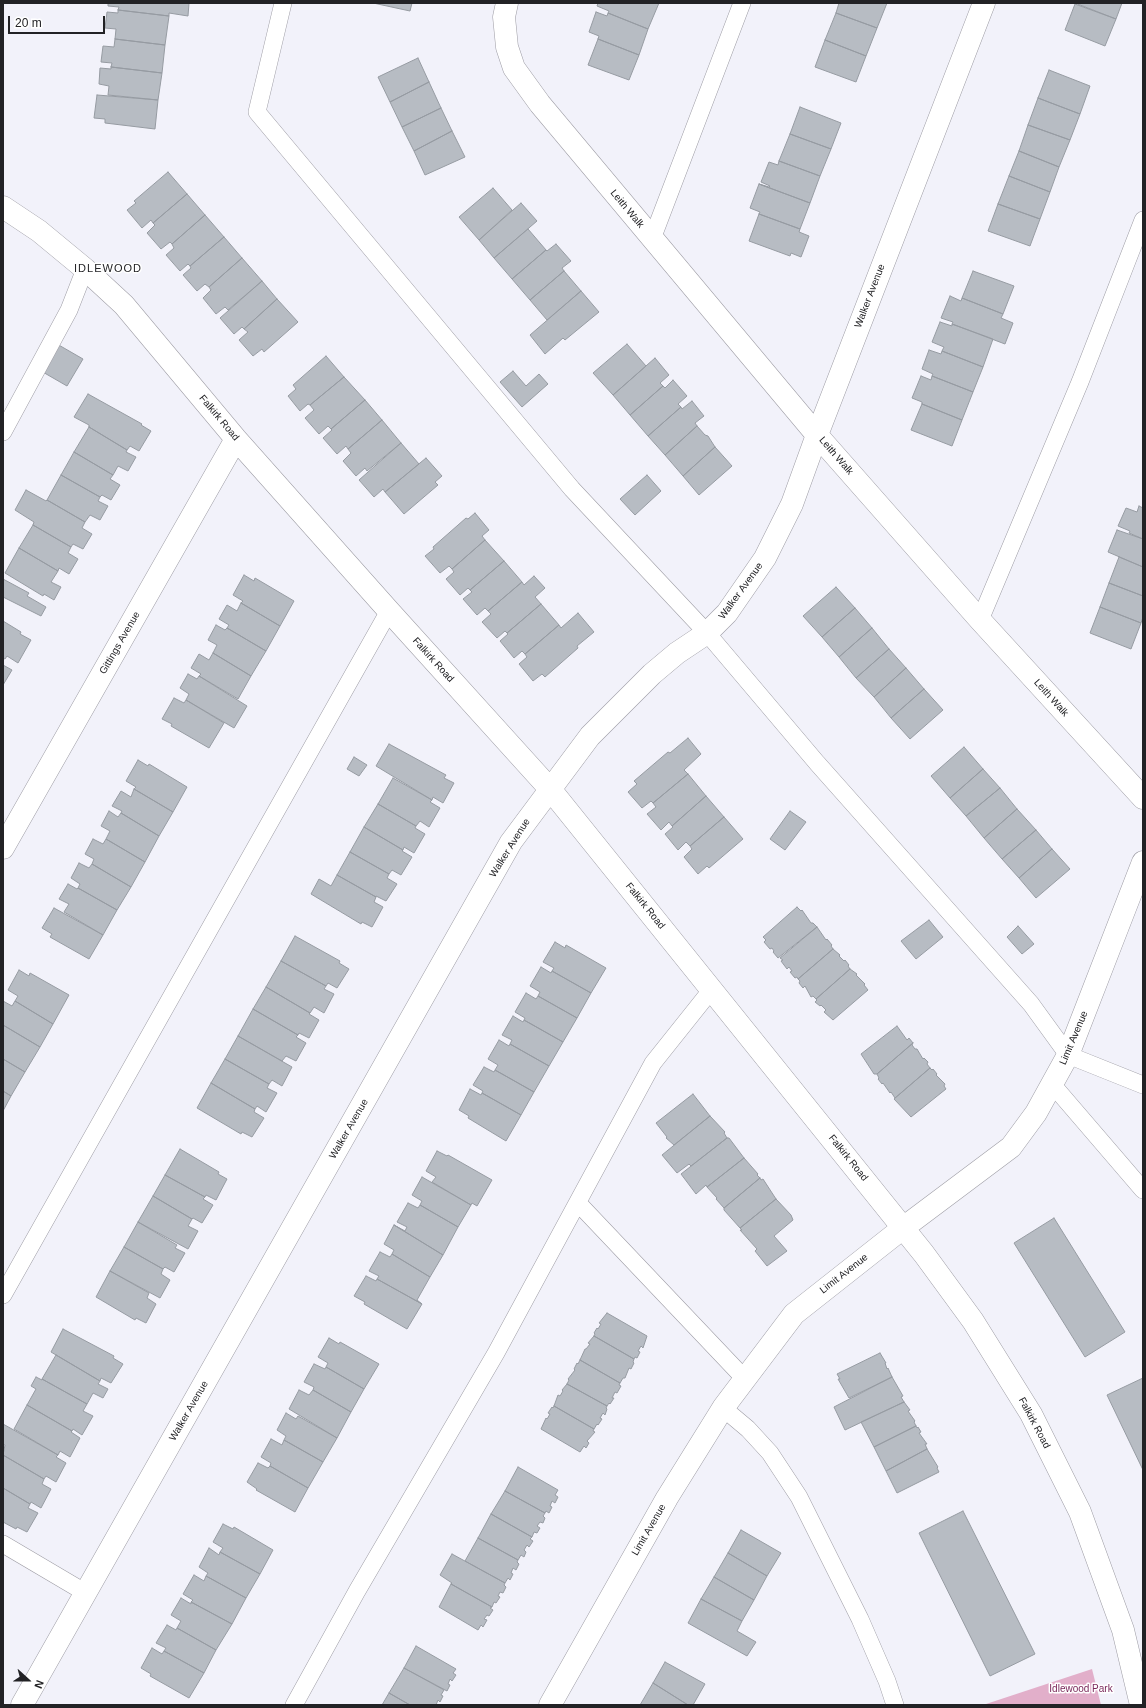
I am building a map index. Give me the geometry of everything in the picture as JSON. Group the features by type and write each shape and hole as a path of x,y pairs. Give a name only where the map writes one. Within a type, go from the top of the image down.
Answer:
{"street":[{"name":"Leith Walk","path":"507,3 504,17 507,47 514,68 540,104 817,435 980,620 1143,798"},
{"name":"Walker Avenue","path":"22,1705 511,842 590,736 647,679 678,653 707,633 727,613 765,558 792,504 817,435 984,3"},
{"name":"Falkirk Road","path":"3,207 38,231 85,269 124,305 236,439 550,789 903,1228 973,1321 1031,1414 1042,1435 1080,1512 1123,1630 1141,1705"},
{"name":"Gittings Avenue","path":"3,848 236,439"},
{"name":"Limit Avenue","path":"550,1705 667,1498 723,1408 744,1378 794,1314 903,1228 1011,1147 1036,1113 1068,1055 1143,862"}],"lane":[{"path":"283,3 257,112 572,489 707,633 817,763 1031,1004 1068,1055 1143,1085"},
{"path":"652,239 742,3"},
{"path":"980,620 1080,382 1143,220"},
{"path":"3,432 68,310 85,269"},
{"path":"3,1295 389,611"},
{"path":"294,1705 357,1591 496,1353 653,1063 712,989"},
{"path":"1052,1084 1143,1190"},
{"path":"578,1202 744,1378"},
{"path":"723,1408 748,1428 770,1453 799,1497 860,1619 896,1705"},
{"path":"3,1544 86,1593"}],"green space":[{"name":"Idlewood Park","path":"1092,1669 1101,1705 983,1705"}],"building":[{"path":"108,3 189,3 188,16 169,13 169,16 118,10 119,7 108,6"},
{"path":"373,3 412,3 410,11"},
{"path":"598,3 659,3 648,29 608,13 609,11 597,6"},
{"path":"839,3 887,3 877,28 836,13"},
{"path":"1075,3 1122,3 1116,19"},
{"path":"1075,4 1116,19 1105,46 1065,30"},
{"path":"118,10 169,16 165,45 115,39 116,29 105,28 107,12 118,13"},
{"path":"596,12 607,16 608,13 648,29 639,55 598,39 599,36 589,32"},
{"path":"836,13 877,28 866,56 825,40"},
{"path":"115,39 165,45 162,73 111,67 112,63 101,62 103,46 114,47"},
{"path":"598,39 639,55 629,80 588,65"},
{"path":"825,40 866,56 856,82 815,67"},
{"path":"418,58 429,82 390,102 378,77"},
{"path":"111,67 162,73 158,100 108,95 109,86 99,84 100,68 111,69"},
{"path":"1049,70 1090,86 1080,114 1038,98"},
{"path":"429,82 441,108 402,127 390,102"},
{"path":"97,95 158,100 155,129 105,123 105,119 94,118"},
{"path":"1038,98 1080,114 1070,140 1028,125"},
{"path":"800,107 841,123 831,149 790,134"},
{"path":"441,108 452,131 414,151 402,127"},
{"path":"1028,125 1070,140 1059,167 1019,151"},
{"path":"452,131 465,157 425,175 414,151"},
{"path":"790,134 831,149 820,176 779,161"},
{"path":"1019,151 1059,167 1050,192 1009,176"},
{"path":"779,161 820,176 810,203 759,184 770,186 761,182 769,162 778,165"},
{"path":"168,172 187,194 153,223 151,220 142,228 127,210 136,203 134,201"},
{"path":"1009,176 1050,192 1040,219 998,204"},
{"path":"759,184 810,203 800,229 759,214 760,212 750,208"},
{"path":"493,188 512,210 479,240 459,217"},
{"path":"187,194 205,215 172,244 170,242 161,249 147,233 155,225 153,223"},
{"path":"521,203 537,221 494,258 479,240"},
{"path":"998,204 1040,219 1030,246 988,231"},
{"path":"759,214 800,229 799,232 809,236 801,257 791,253 790,256 749,241"},
{"path":"205,215 224,237 190,266 188,264 180,271 166,255 174,248 172,244"},
{"path":"528,229 546,250 512,279 494,258"},
{"path":"224,237 242,258 209,287 205,284 197,291 183,275 191,268 190,266"},
{"path":"556,244 571,261 562,268 564,271 530,300 512,279 546,250 547,251"},
{"path":"242,258 262,281 228,310 225,307 216,314 203,298 211,290 209,287"},
{"path":"564,271 581,291 547,320 530,300"},
{"path":"973,271 1014,286 1003,314 962,298"},
{"path":"262,281 277,299 244,329 242,327 234,334 220,318"},
{"path":"581,291 599,312 565,340 563,338 545,354 530,335"},
{"path":"950,296 961,301 962,298 1003,314 1001,318 1013,323 1005,344 952,324 953,322 941,318"},
{"path":"277,299 298,322 264,352 262,349 253,356 239,340 248,332 244,329"},
{"path":"940,322 952,326 952,324 993,339 983,367 942,351 944,347 932,342"},
{"path":"57,344 83,359 67,386 41,371"},
{"path":"627,344 646,366 613,395 593,373"},
{"path":"929,350 941,354 942,351 983,367 973,392 932,376 933,374 922,369"},
{"path":"326,356 344,377 310,405 308,404 300,411 288,396 296,389 293,385"},
{"path":"655,358 669,375 660,383 663,386 630,415 613,395"},
{"path":"513,371 526,386 539,374 548,384 522,407 500,382"},
{"path":"921,376 931,380 932,376 973,392 962,420 922,404 922,402 912,398"},
{"path":"344,377 365,400 331,429 328,426 319,434 305,418 314,410 310,405"},
{"path":"673,380 687,396 678,404 681,407 648,436 630,415 663,386 665,388"},
{"path":"88,394 142,424 141,425 151,431 139,451 130,446 127,450 74,417"},
{"path":"365,400 382,420 348,449 346,446 337,454 323,438 332,430 331,429"},
{"path":"692,401 704,416 695,423 697,426 665,455 648,436 681,407 682,409"},
{"path":"922,404 962,420 952,446 911,430"},
{"path":"382,420 401,443 367,471 365,468 356,476 343,461 351,453 348,449"},
{"path":"697,426 705,435 708,436 715,447 683,476 665,455"},
{"path":"89,427 136,457 128,471 118,466 113,475 74,452"},
{"path":"401,443 419,464 385,492 383,489 374,497 359,480"},
{"path":"715,447 732,466 699,495 683,476"},
{"path":"74,452 113,475 110,479 120,485 111,500 102,495 100,497 61,475"},
{"path":"426,458 442,476 435,482 438,485 404,514 385,492"},
{"path":"61,475 100,497 98,501 108,506 100,520 90,515 85,522 47,500"},
{"path":"647,475 661,491 635,515 620,499"},
{"path":"26,490 46,501 47,500 85,522 82,528 92,534 83,549 73,544 71,547 33,525 34,522 15,510"},
{"path":"1139,506 1143,508 1143,539 1118,526 1126,508 1137,512"},
{"path":"475,513 489,530 482,536 485,540 452,569 449,566 440,573 425,556 466,518 468,519"},
{"path":"33,525 71,547 68,553 78,559 69,574 59,568 58,571 19,548"},
{"path":"1117,530 1143,539 1143,567 1108,552"},
{"path":"485,540 504,561 470,590 468,588 460,595 446,579 454,572 452,569"},
{"path":"19,548 58,571 51,582 61,587 54,600 44,594 43,596 5,573"},
{"path":"1119,557 1143,567 1143,596 1109,583"},
{"path":"504,561 522,582 488,611 485,608 477,615 463,599 472,592 470,590"},
{"path":"244,575 254,581 255,578 294,601 280,626 241,603 243,601 233,595"},
{"path":"534,576 545,588 535,597 541,604 507,633 505,631 497,638 482,622 491,614 488,611 522,582 524,585"},
{"path":"3,579 29,593 27,596 46,607 41,616 3,597"},
{"path":"1109,583 1143,596 1143,617 1141,623 1100,607"},
{"path":"836,587 855,608 822,637 803,616"},
{"path":"241,603 280,626 266,651 227,628 229,625 219,619 227,605 237,611"},
{"path":"541,604 559,625 525,654 522,651 514,658 500,641 508,634 507,633"},
{"path":"1100,607 1141,623 1131,649 1090,633"},
{"path":"855,608 872,628 839,657 822,637"},
{"path":"578,613 594,632 545,677 542,674 533,681 519,664 527,657 525,654 559,625 561,628"},
{"path":"3,621 21,632 20,634 31,640 18,663 7,656 5,659 3,658"},
{"path":"216,625 225,630 227,628 266,651 251,676 213,653 217,645 208,640"},
{"path":"872,628 889,649 856,678 839,657"},
{"path":"889,649 906,668 874,697 856,678"},
{"path":"213,653 251,676 238,699 199,676 201,674 191,668 199,654 209,660"},
{"path":"3,665 12,670 3,685"},
{"path":"906,668 924,689 891,718 874,697"},
{"path":"188,674 197,679 199,676 247,706 234,728 186,700 189,694 180,688"},
{"path":"924,689 943,710 910,739 891,718"},
{"path":"174,698 184,703 186,700 224,723 209,748 171,726 172,724 162,719"},
{"path":"688,738 701,754 684,770 688,774 653,803 651,801 642,808 628,792 637,784 634,781 668,752 670,753"},
{"path":"389,744 446,775 444,778 454,783 443,803 433,797 432,800 376,766"},
{"path":"964,747 983,769 950,798 931,776"},
{"path":"354,757 367,765 359,776 347,769"},
{"path":"138,760 148,766 149,764 187,787 173,812 134,789 136,787 126,781"},
{"path":"983,769 1000,788 966,816 950,798"},
{"path":"688,774 706,796 672,826 669,822 661,830 647,814 656,807 653,803"},
{"path":"393,778 432,800 430,802 440,808 429,827 420,821 416,826 378,804"},
{"path":"1000,788 1017,809 984,838 966,816"},
{"path":"134,789 173,812 159,836 112,806 121,791 131,797"},
{"path":"706,796 724,817 690,846 686,842 678,850 665,834"},
{"path":"378,804 416,826 415,828 425,834 414,853 404,847 403,850 364,827"},
{"path":"1017,809 1036,830 1002,859 984,838"},
{"path":"109,811 118,817 121,813 159,836 145,862 106,839 110,831 101,826"},
{"path":"790,811 806,822 785,850 770,839"},
{"path":"724,817 743,839 709,868 707,866 698,874 684,857 692,849 690,846"},
{"path":"364,827 412,857 401,875 392,870 389,874 350,852"},
{"path":"1036,830 1052,849 1019,878 1002,859"},
{"path":"93,839 103,844 106,839 145,862 131,887 92,864 94,859 85,854"},
{"path":"1052,849 1070,869 1036,898 1019,878"},
{"path":"350,852 389,874 387,878 397,884 386,901 337,875"},
{"path":"79,863 89,868 92,864 131,887 117,910 78,888 80,884 71,878"},
{"path":"337,875 376,897 374,902 383,907 372,927 362,922 361,924 311,894 319,879 331,886"},
{"path":"68,884 117,910 103,935 64,912 69,904 59,899"},
{"path":"797,907 801,911 802,910 811,923 817,927 778,958 773,952 774,951 772,948 770,949 764,942 766,940 763,937"},
{"path":"54,908 103,935 89,959 50,937 52,934 42,928"},
{"path":"929,920 943,937 916,959 901,941"},
{"path":"1018,926 1034,944 1022,954 1007,937"},
{"path":"817,927 826,940 827,939 832,945 831,946 833,949 798,979 797,977 795,978 790,972 792,971 789,967 787,969 781,961 783,960 780,958"},
{"path":"295,936 340,961 339,963 349,969 337,988 328,983 326,986 281,961"},
{"path":"555,942 565,948 566,945 606,968 591,993 552,971 554,968 543,962"},
{"path":"833,949 844,961 845,960 850,969 816,999 813,996 811,997 805,986 803,988 798,979"},
{"path":"281,961 326,986 324,989 334,994 324,1013 314,1007 310,1013 266,987"},
{"path":"541,967 551,973 552,971 591,993 577,1018 538,996 540,992 530,986"},
{"path":"850,969 857,974 856,975 865,984 864,985 868,990 833,1020 824,1012 826,1010 821,1005 820,1006 815,1002 817,1000 816,999"},
{"path":"19,970 29,976 30,973 69,995 53,1024 15,1001 18,996 8,990"},
{"path":"266,987 319,1020 309,1038 299,1033 298,1035 253,1009"},
{"path":"526,993 536,999 538,996 577,1018 563,1042 524,1020 525,1018 515,1012"},
{"path":"3,1001 12,1006 15,1001 53,1024 40,1047 3,1025"},
{"path":"253,1009 298,1035 296,1037 306,1043 296,1061 286,1056 282,1061 238,1036"},
{"path":"513,1016 523,1022 524,1020 563,1042 549,1066 510,1044 512,1040 502,1035"},
{"path":"3,1025 40,1047 25,1072 3,1059"},
{"path":"897,1026 907,1040 909,1038 913,1043 877,1074 874,1074 861,1054"},
{"path":"238,1036 292,1067 282,1086 272,1080 269,1084 225,1059"},
{"path":"499,1040 509,1046 510,1044 549,1066 534,1092 495,1070 498,1065 488,1059"},
{"path":"913,1043 912,1045 915,1049 917,1049 923,1059 924,1058 928,1062 927,1064 930,1068 895,1098 878,1079 877,1074"},
{"path":"3,1059 25,1072 11,1096 3,1091"},
{"path":"225,1059 269,1084 267,1088 277,1093 266,1112 257,1106 255,1109 211,1083"},
{"path":"484,1067 494,1072 495,1070 534,1092 521,1115 482,1093 483,1091 473,1085"},
{"path":"930,1068 932,1070 933,1069 937,1074 936,1075 945,1084 944,1086 946,1089 911,1117 894,1099"},
{"path":"211,1083 255,1109 254,1112 264,1118 252,1137 242,1132 241,1134 197,1108"},
{"path":"470,1089 481,1095 482,1093 521,1115 506,1141 468,1118 469,1116 459,1110"},
{"path":"3,1091 11,1096 3,1111"},
{"path":"693,1094 710,1116 674,1145 666,1138 667,1137 656,1123"},
{"path":"710,1116 725,1132 724,1133 727,1138 691,1166 689,1164 677,1173 662,1155"},
{"path":"729,1138 744,1158 696,1194 681,1174"},
{"path":"180,1149 219,1172 218,1174 227,1179 216,1200 206,1195 205,1197 165,1175"},
{"path":"437,1151 447,1156 448,1155 492,1180 477,1206 472,1203 471,1205 432,1182 436,1177 426,1171"},
{"path":"744,1158 760,1178 724,1208 707,1187"},
{"path":"165,1175 205,1197 203,1199 213,1205 202,1223 193,1218 192,1219 153,1196"},
{"path":"422,1177 471,1205 458,1227 420,1205 422,1201 412,1195"},
{"path":"760,1178 761,1180 763,1179 776,1199 740,1228 724,1210 724,1208"},
{"path":"153,1196 192,1219 188,1226 198,1231 188,1249 138,1222"},
{"path":"776,1199 791,1215 793,1220 774,1236 787,1251 767,1266 755,1251 757,1249 740,1230 742,1230 740,1228"},
{"path":"408,1203 418,1208 420,1205 458,1227 443,1255 394,1225 405,1231 407,1227 397,1222"},
{"path":"1054,1218 1125,1332 1085,1357 1014,1243"},
{"path":"138,1222 177,1245 175,1248 185,1253 174,1272 165,1267 163,1269 124,1247"},
{"path":"394,1225 443,1255 430,1277 392,1254 394,1250 384,1244"},
{"path":"124,1247 163,1269 161,1274 170,1280 160,1298 110,1271"},
{"path":"380,1252 390,1257 392,1254 430,1277 417,1300 422,1304 377,1279 379,1276 369,1271"},
{"path":"110,1271 149,1293 147,1298 156,1304 146,1323 136,1318 135,1320 96,1297"},
{"path":"366,1276 376,1281 377,1279 422,1304 407,1329 364,1304 365,1302 354,1296"},
{"path":"607,1313 647,1336 643,1348 641,1346 638,1351 640,1352 637,1358 635,1357 634,1359 594,1336 594,1333 601,1324 599,1323"},
{"path":"63,1329 114,1356 113,1358 123,1364 111,1383 101,1378 100,1381 51,1352"},
{"path":"594,1336 634,1359 631,1369 629,1368 625,1378 623,1378 620,1383 580,1360 585,1349 590,1344 588,1343"},
{"path":"329,1338 339,1344 340,1342 379,1364 364,1389 326,1367 328,1363 318,1357"},
{"path":"880,1353 892,1377 849,1398 838,1379 840,1379 837,1374"},
{"path":"56,1355 100,1381 98,1384 108,1389 103,1398 93,1393 87,1404 42,1379"},
{"path":"580,1360 620,1383 619,1385 621,1386 617,1393 615,1392 612,1398 614,1398 607,1406 567,1384 568,1379"},
{"path":"314,1364 325,1369 326,1367 364,1389 351,1412 313,1390 314,1387 304,1382"},
{"path":"36,1377 87,1404 83,1411 93,1416 82,1435 73,1429 72,1431 27,1405 36,1389 31,1386"},
{"path":"892,1377 903,1396 901,1397 904,1402 845,1430 834,1407"},
{"path":"1143,1378 1143,1470 1107,1395"},
{"path":"567,1384 607,1406 605,1415 603,1413 600,1418 602,1419 594,1429 554,1406 558,1395 560,1396 563,1391 562,1390"},
{"path":"299,1390 309,1395 313,1390 351,1412 337,1438 289,1409"},
{"path":"904,1402 910,1410 908,1411 915,1421 916,1426 874,1447 861,1422"},
{"path":"27,1405 72,1431 71,1432 80,1438 70,1457 60,1451 58,1455 14,1429"},
{"path":"554,1406 594,1429 593,1431 595,1432 587,1441 589,1443 586,1448 584,1446 580,1452 541,1429 546,1418 547,1419 550,1414 548,1413"},
{"path":"286,1413 296,1419 298,1416 337,1438 323,1462 284,1440 286,1436 277,1430"},
{"path":"3,1424 58,1455 56,1457 66,1463 56,1482 46,1476 44,1479 3,1455 5,1445 3,1444"},
{"path":"916,1426 927,1444 925,1444 927,1449 886,1471 874,1447"},
{"path":"271,1439 282,1445 284,1440 323,1462 308,1488 270,1466 271,1463 261,1457"},
{"path":"927,1449 938,1467 939,1472 897,1493 886,1471"},
{"path":"3,1455 44,1479 42,1484 51,1489 41,1508 31,1502 30,1504 3,1488"},
{"path":"258,1463 268,1468 270,1466 308,1488 295,1512 256,1490 257,1489 247,1482"},
{"path":"518,1467 558,1490 555,1495 558,1497 555,1503 552,1501 550,1506 552,1507 549,1513 546,1511 545,1513 505,1491"},
{"path":"3,1488 30,1504 28,1508 38,1513 27,1532 17,1527 16,1529 3,1522"},
{"path":"505,1491 545,1513 543,1516 545,1518 543,1523 540,1522 537,1526 540,1528 537,1533 534,1532 532,1537 491,1514"},
{"path":"963,1511 1035,1654 990,1676 919,1533"},
{"path":"491,1514 532,1537 530,1539 533,1541 529,1547 527,1545 524,1550 526,1552 524,1557 521,1555 518,1560 478,1538"},
{"path":"223,1524 233,1529 234,1527 273,1550 260,1574 220,1552 223,1548 213,1542"},
{"path":"741,1530 781,1553 767,1576 728,1553"},
{"path":"478,1538 518,1560 517,1562 519,1564 516,1570 513,1568 511,1573 513,1574 510,1580 508,1578 505,1583 465,1561"},
{"path":"209,1548 219,1555 220,1552 260,1574 246,1598 206,1576 208,1573 199,1567"},
{"path":"728,1553 767,1576 754,1600 714,1577"},
{"path":"452,1554 505,1583 504,1585 506,1587 503,1593 500,1592 498,1596 500,1597 496,1603 494,1602 492,1607 451,1584 452,1583 440,1575"},
{"path":"194,1575 204,1581 206,1576 246,1598 232,1624 191,1602 193,1600 183,1594"},
{"path":"714,1577 754,1600 742,1621 701,1599"},
{"path":"451,1584 492,1607 490,1608 493,1610 489,1616 487,1615 484,1619 487,1620 483,1627 481,1625 478,1630 439,1607"},
{"path":"181,1598 232,1624 216,1650 177,1628 181,1621 171,1615"},
{"path":"701,1599 742,1621 737,1631 756,1642 747,1656 688,1623"},
{"path":"167,1625 176,1630 177,1628 216,1650 204,1673 164,1651 166,1648 156,1643"},
{"path":"416,1646 456,1669 453,1673 456,1675 452,1681 450,1679 448,1684 450,1685 447,1691 404,1668"},
{"path":"152,1648 162,1654 164,1651 204,1673 189,1698 150,1676 151,1674 141,1668"},
{"path":"665,1662 705,1684 693,1705 688,1705 653,1683"},
{"path":"404,1668 444,1690 441,1695 443,1696 440,1702 438,1700 436,1705 410,1705 389,1693"},
{"path":"653,1683 688,1705 640,1705"},
{"path":"389,1693 410,1705 382,1705"}],"district":[{"name":"IDLEWOOD","path":"108,269"}]}
